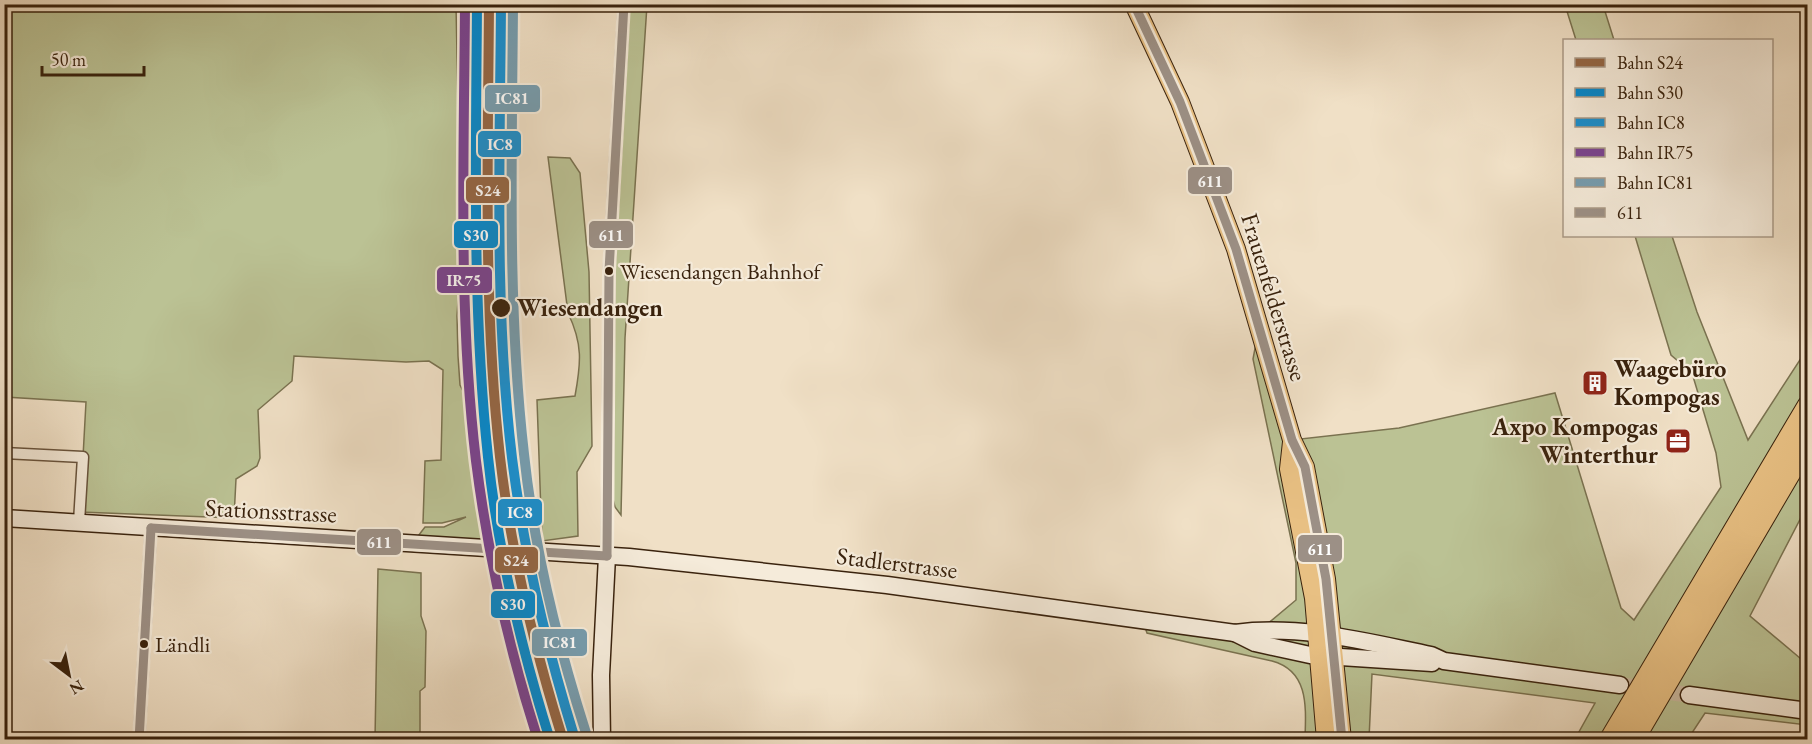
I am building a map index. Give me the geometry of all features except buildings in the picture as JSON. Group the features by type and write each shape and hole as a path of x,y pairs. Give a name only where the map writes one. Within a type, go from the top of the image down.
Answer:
{"highway":[{"path":"1610,740 1808,406"},
{"path":"1633,740 1808,442"},
{"path":"1638,740 1654,705"}],"main road":[{"name":"Frauenfelderstrasse","path":"1134,4 1180,102 1236,249 1292,440 1289,470 1326,635 1342,740"},
{"name":"Stationsstrasse","path":"4,518 607,556"},
{"name":"Stadlerstrasse","path":"607,556 887,585 1234,633"},
{"path":"602,740 601,675 607,556"},
{"path":"1234,633 1260,630 1326,635 1431,655 1444,661 1620,685"},
{"path":"1234,633 1255,644 1328,657 1428,664 1444,661"},
{"name":"Frauenfelderstrasse","path":"1326,740 1328,657"},
{"path":"1689,695 1808,711"}],"street":[{"path":"607,556 608,282 624,4"},
{"path":"4,453 83,457 79,522"},
{"path":"139,740 152,528"}],"green space":[{"path":"4,5 456,5 461,258 457,316 458,356 460,385 468,401 480,497 482,540 412,544 425,527 444,527 466,517 442,523 423,523 425,461 441,460 443,370 429,361 406,362 294,356 292,381 258,410 260,458 257,466 236,479 234,518 80,512 86,402 5,397 4,33 11,27 5,19"},
{"path":"624,5 647,5 625,338 621,515 615,507 607,476 609,271"},
{"path":"1565,5 1603,5 1614,39 1576,39"},
{"path":"548,157 570,158 580,173 589,272 592,446 577,472 578,536 542,541 537,400 575,396 579,373 578,344 568,313"},
{"path":"1635,237 1672,237 1697,312 1748,440 1807,349 1807,506 1750,616 1807,664 1807,725 1705,713 1688,739 1575,739 1595,703 1372,674 1369,739 1305,739 1303,692 1293,673 1284,666 1272,661 1147,633 1145,627 1260,630 1296,600 1296,563 1253,359 1259,327 1292,440 1399,428 1555,393 1621,608 1634,620 1721,487 1716,453 1692,373 1671,355"},
{"path":"378,569 421,573 421,616 426,631 425,687 420,691 420,734 423,739 375,739"}],"tunnel":[{"path":"1620,685 1689,695"}],"rail line":[{"name":"IR75","path":"465,4 463,233 470,404 481,497 493,567 509,637 538,740"},
{"name":"S30","path":"477,4 477,288 488,457 504,564 529,670 550,740"},
{"name":"S24","path":"489,4 489,288 500,457 510,529 525,600 542,670 563,740"},
{"name":"IC8","path":"501,4 499,231 506,402 517,493 530,564 545,633 574,736"},
{"name":"IC81","path":"513,4 513,286 524,454 540,560 565,664 586,733"}],"transit line":[{"name":"611","path":"607,556 609,271 624,4"},
{"name":"611","path":"1134,4 1180,102 1236,249 1292,440 1305,467 1326,579 1342,740"},
{"name":"611","path":"151,528 607,556"},
{"name":"611","path":"139,740 151,528"}],"place":[{"name":"Wiesendangen Bahnhof","path":"609,271"},
{"name":"Wiesendangen","path":"501,308"},
{"name":"Waagebüro Kompogas","path":"1595,383"},
{"name":"Axpo Kompogas Winterthur","path":"1678,441"},
{"name":"Ländli","path":"144,644"}]}
